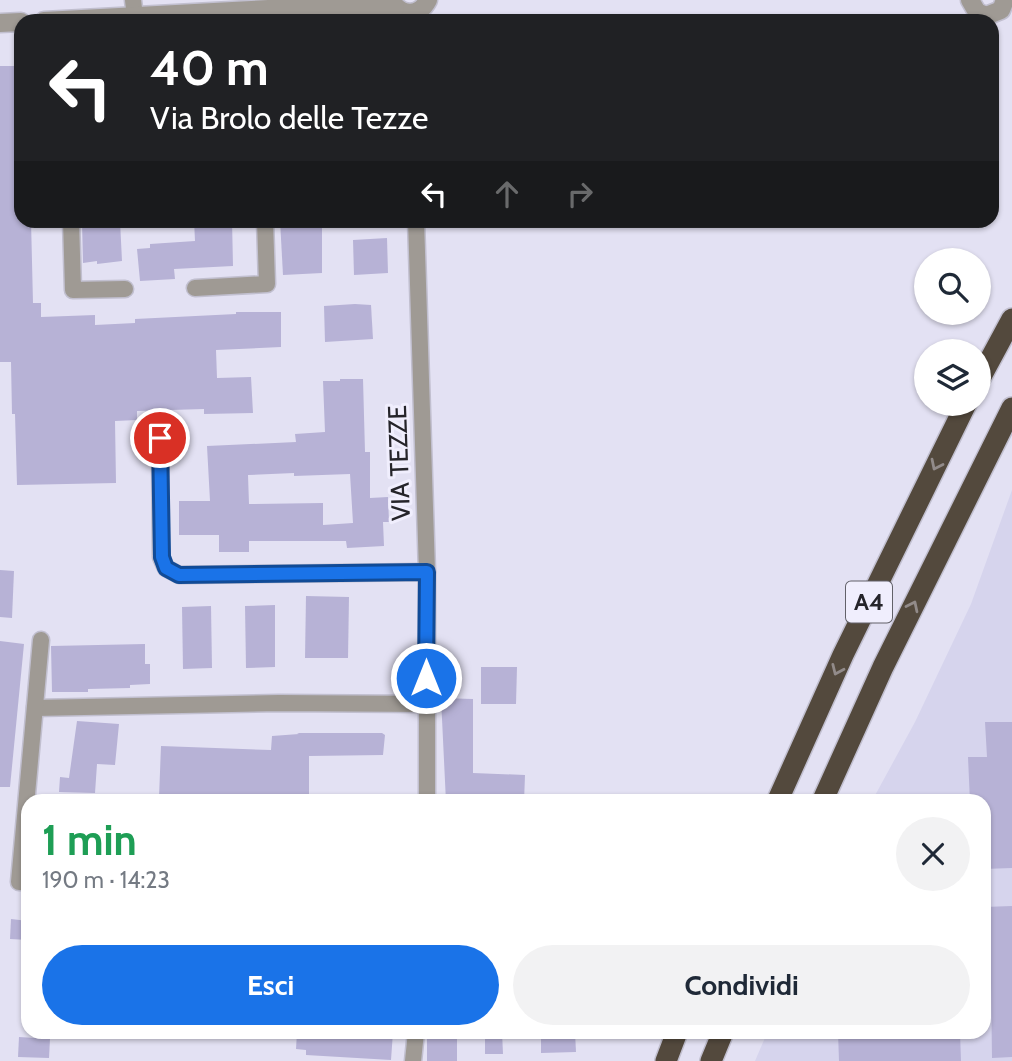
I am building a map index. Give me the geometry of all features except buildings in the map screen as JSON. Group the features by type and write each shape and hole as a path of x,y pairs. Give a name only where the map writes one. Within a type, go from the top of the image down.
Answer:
{"highway":[{"path":"991,358 1012,318"},
{"name":"A4","path":"826,794 883,667 1012,408"},
{"name":"A4","path":"781,794 843,655 961,416"},
{"path":"666,1061 674,1039"},
{"path":"711,1061 720,1039"}],"street":[{"path":"970,0 973,8 980,14"},
{"path":"267,14 350,3 411,13 427,7"},
{"path":"92,14 134,8 241,14"},
{"path":"71,228 73,290 125,289"},
{"path":"195,288 267,284 265,228"},
{"name":"VIA TEZZE","path":"416,228 427,572 427,794"},
{"path":"160,438 162,557 166,568 179,575 427,572"},
{"path":"27,794 40,640"},
{"path":"35,708 279,703 426,705"},
{"path":"21,860 21,882"},
{"path":"414,1061 416,1039"}],"shaded area":[{"path":"1012,490 1012,1061 755,1061 764,1039 991,1039 991,794 876,794 915,722 971,604"}],"route":[{"path":"160,438 162,557 166,568 179,575 427,572 426,678"}]}
